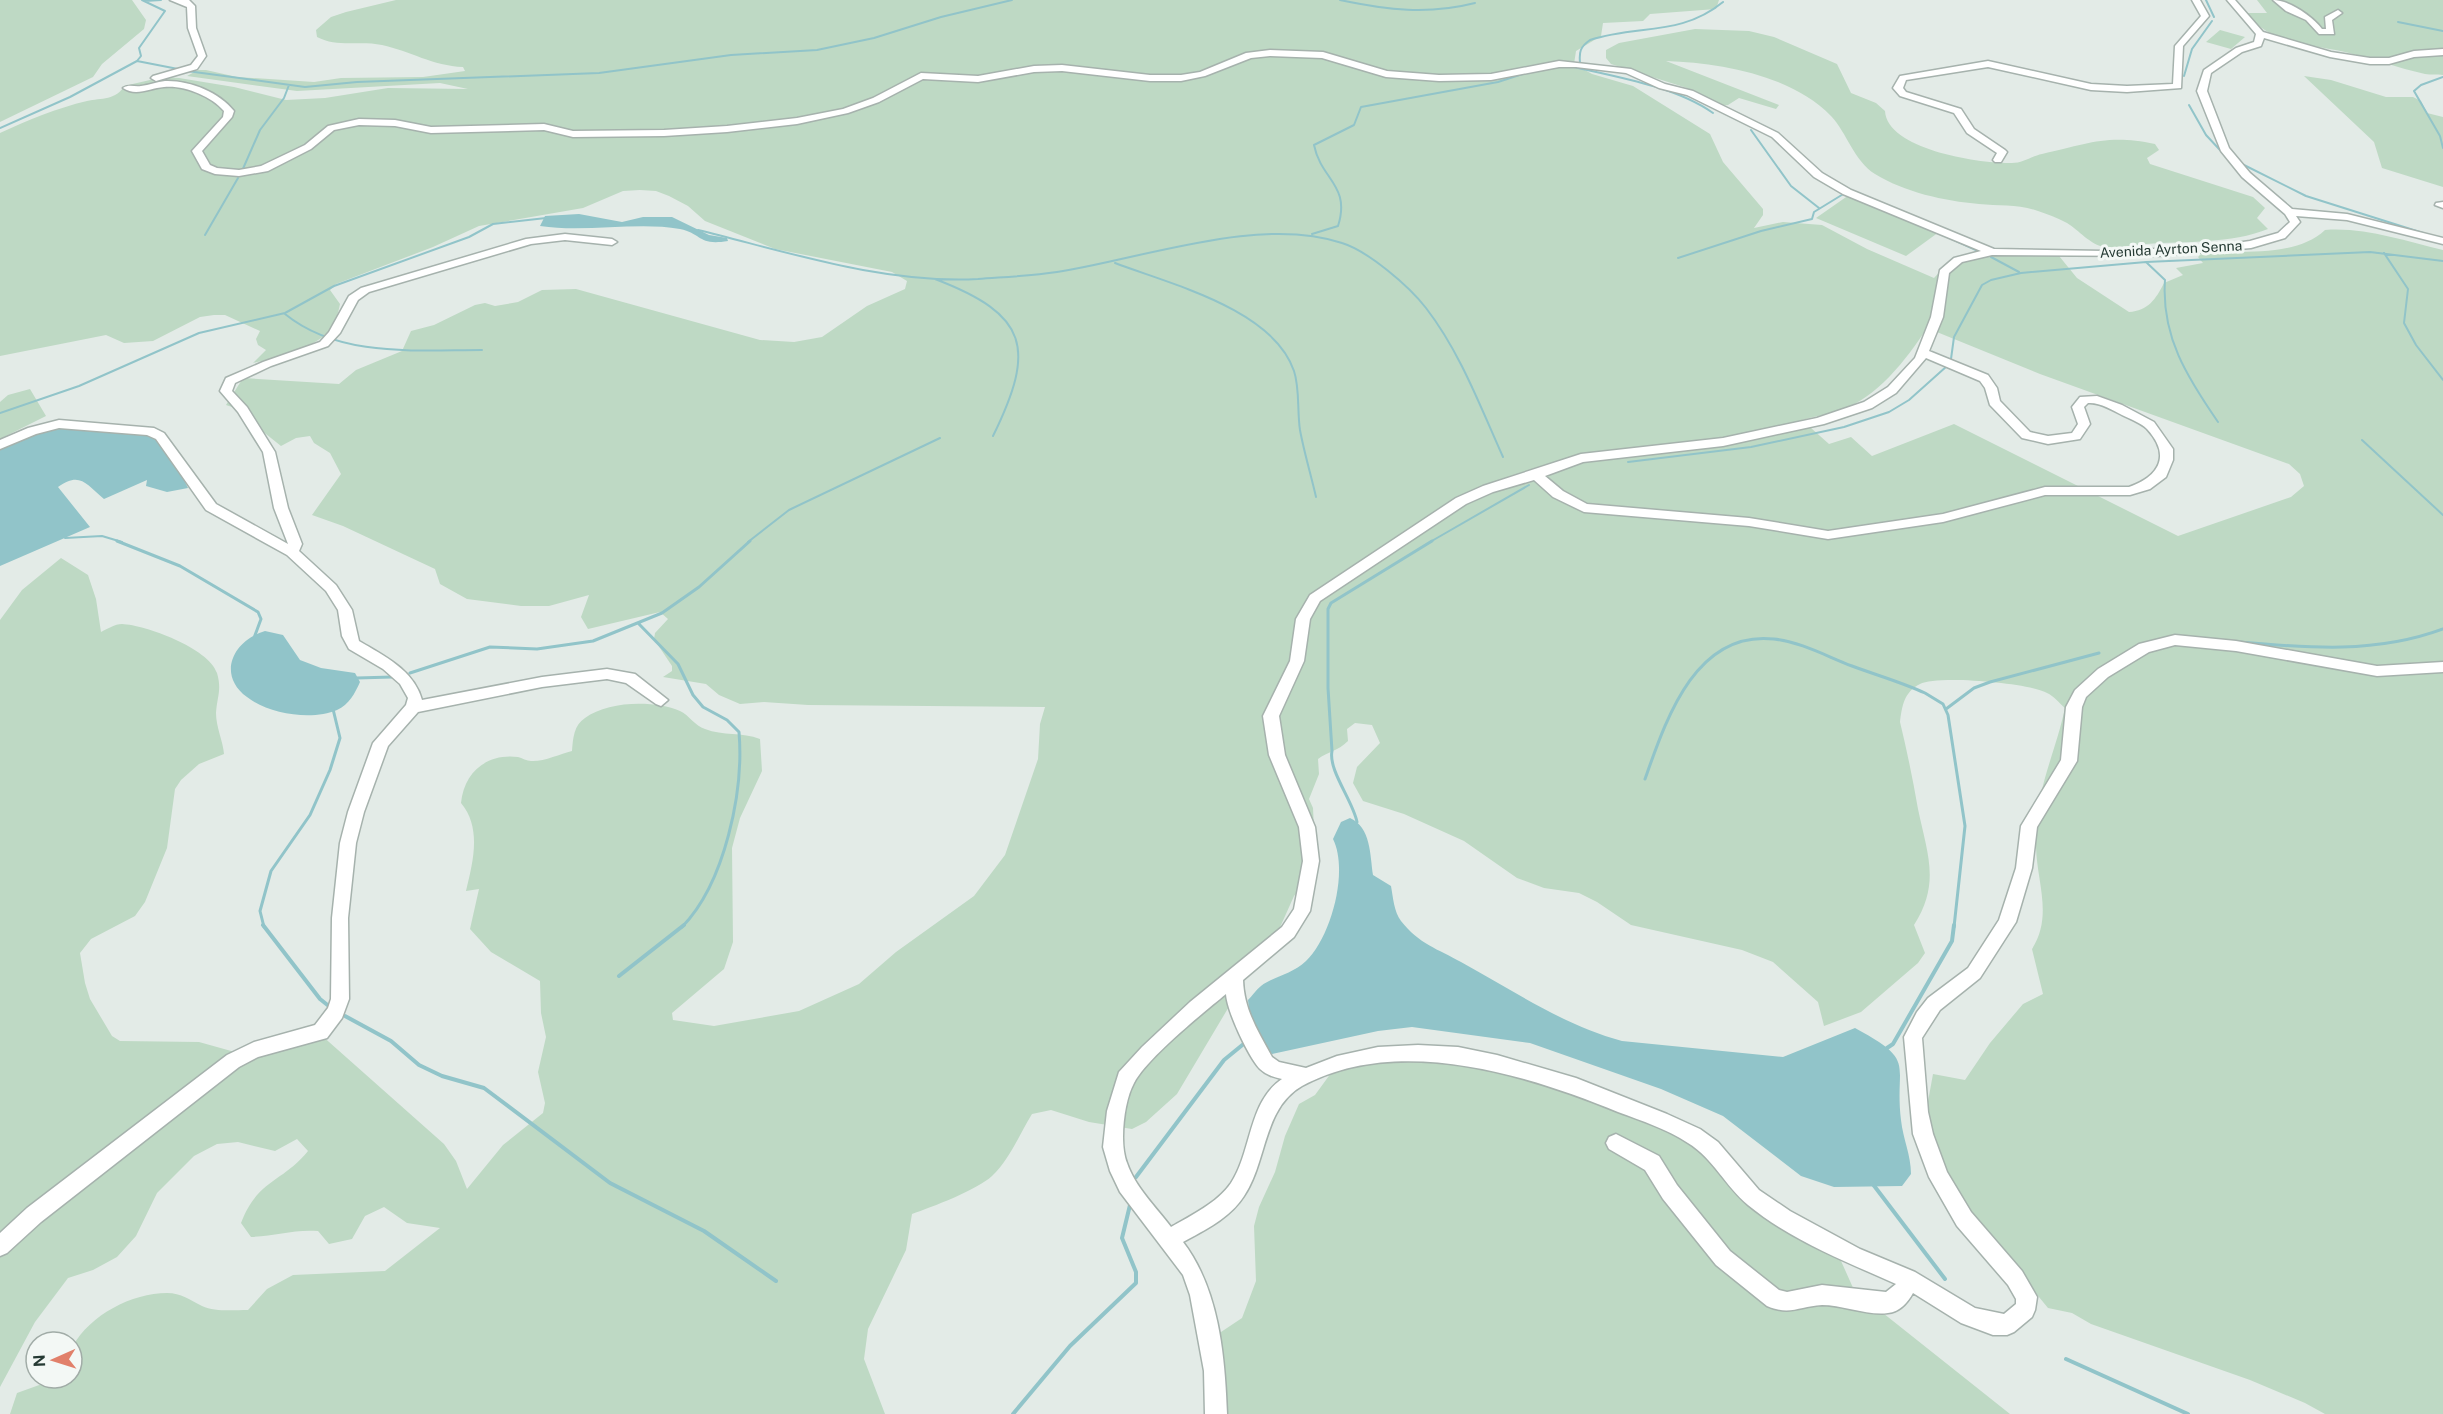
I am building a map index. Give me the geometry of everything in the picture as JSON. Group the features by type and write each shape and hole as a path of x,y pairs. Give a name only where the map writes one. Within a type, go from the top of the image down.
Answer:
{"street":[{"path":"174,0 191,6 192,28 202,56 199,62 178,73 139,82 128,88 137,90 174,84 208,95 225,104 229,111 225,123 201,144 197,151 206,166 225,173 264,169 308,147 331,128 347,123 385,122 432,130 544,127 573,134 701,132 775,124 837,113 876,100 910,79 928,75 978,79 1034,69 1062,68 1150,78 1181,78 1202,74 1249,55 1286,52 1334,58 1386,74 1439,78 1491,77 1558,64 1576,64 1628,71 1667,88 1690,93 1775,135 1818,175 1847,192 1992,252"},
{"path":"2179,84 2179,46 2205,16 2196,0"},
{"path":"2231,0 2260,34 2330,54 2380,62 2414,54 2443,52"},
{"path":"2277,0 2289,9 2310,18 2317,30 2324,33 2331,32 2328,19 2338,13"},
{"path":"2260,34 2258,44 2239,51 2207,72 2202,89 2228,156 2289,212 2348,217 2443,241"},
{"path":"1998,160 2002,152 1970,131 1958,111 1904,94 1898,88 1903,78 1988,64 2091,87 2127,89 2169,87 2179,84 2202,89"},
{"name":"Avenida Ayrton Senna","path":"1992,252 2109,253 2234,248 2263,243 2286,235 2294,226 2289,212"},
{"path":"292,552 296,544 281,508 269,452 243,410 226,391 230,381 267,364 324,344 334,333 352,298 365,290 530,241 566,237 612,242"},
{"path":"1216,1414 1215,1371 1200,1295 1191,1269 1170,1238 1127,1185 1117,1164 1113,1147 1116,1111 1126,1078 1196,1008 1296,923 1306,896 1311,861 1307,827 1277,755 1271,716 1297,661 1303,620 1308,605 1315,598 1365,567 1461,501 1488,489 1536,475 1581,458 1722,442 1849,413 1868,405 1892,390 1923,352 1937,317 1944,272 1958,260 1992,252"},
{"path":"1536,475 1558,494 1584,508 1749,522 1828,535 1943,518 2035,492 2130,490 2154,481 2165,468 2168,455 2162,441 2150,425 2135,415 2093,399 2084,400 2078,407 2084,424 2076,436 2055,440 2032,438 2017,429 2009,416 1995,404 1991,388 1984,378 1923,352"},
{"path":"0,445 32,431 59,424 150,431 160,436 170,446 197,490 211,507 292,552 339,597 345,610 349,636 354,645 388,666 405,680 415,698 413,707 381,743 356,812 348,843 340,918 340,999 328,1024 309,1037 270,1044 233,1061 34,1215 0,1246"},
{"path":"1170,1238 1222,1205 1237,1191 1246,1175 1273,1101 1284,1087 1306,1076 1371,1056 1410,1051 1480,1058 1568,1083 1696,1137 1708,1146 1741,1186 1761,1204 1831,1245 1909,1280 1955,1308 1989,1324 2007,1325 2019,1317 2028,1304 2022,1287 1964,1219 1939,1177 1923,1134 1918,1112 1913,1037 1934,1004 1974,973 2007,922 2024,868 2029,826 2069,761 2072,719 2080,694 2103,674 2144,648 2175,640 2236,646 2376,671 2443,667"},
{"path":"413,707 530,684 607,674 630,678 661,700"},
{"path":"1234,977 1235,999 1241,1019 1266,1063 1274,1069 1306,1076"},
{"path":"1616,1143 1652,1163 1670,1192 1723,1258 1774,1299 1787,1302 1822,1295 1888,1303 1900,1296 1909,1280"}],"green space":[{"path":"0,0 132,0 146,20 144,29 102,64 93,77 0,122"},
{"path":"396,0 1719,0 1716,9 1650,14 1643,21 1603,23 1601,36 1576,51 1574,64 1592,74 1633,86 1710,134 1723,162 1763,209 1763,215 1754,228 1783,222 1822,225 1867,249 1934,278 1948,263 1967,255 2055,251 2077,278 2129,312 2146,307 2164,283 2183,275 2176,268 2203,263 2198,257 2203,252 2284,249 2313,239 2325,230 2355,231 2443,250 2443,1414 2325,1414 2250,1380 2091,1324 2072,1313 2048,1308 1975,1219 1949,1181 1932,1135 1927,1107 1933,1074 1965,1080 1990,1043 2023,1004 2043,994 2032,949 2042,924 2043,912 2036,827 2041,792 2065,708 2052,696 2037,689 2004,683 1945,680 1920,684 1910,691 1903,705 1900,722 1930,868 1927,895 1914,925 1925,953 1918,963 1861,1012 1824,1026 1818,1002 1773,962 1742,950 1631,925 1579,893 1544,888 1517,878 1464,841 1404,814 1363,801 1353,783 1357,767 1380,743 1372,725 1355,723 1347,729 1348,741 1318,759 1319,774 1309,799 1313,808 1316,871 1294,896 1277,934 1249,973 1177,1094 1146,1122 1132,1129 1089,1122 1051,1110 1032,1114 1009,1154 992,1176 942,1203 912,1214 906,1250 868,1329 864,1359 885,1414 10,1414 17,1393 25,1390 84,1390 84,1331 101,1316 126,1302 154,1294 172,1293 213,1309 248,1310 267,1289 293,1275 385,1271 440,1228 407,1223 384,1207 365,1216 352,1239 329,1244 318,1231 251,1237 241,1223 247,1209 263,1189 299,1161 308,1151 297,1139 275,1151 238,1142 217,1144 194,1156 157,1193 136,1236 117,1257 93,1270 68,1278 31,1330 24,1330 24,1342 0,1387 0,620 22,590 61,558 88,575 96,599 101,632 122,624 160,633 202,655 212,664 219,684 216,718 224,754 199,764 181,780 175,789 167,848 145,902 135,916 91,939 80,953 90,999 112,1036 120,1041 199,1042 242,1054 320,1034 444,1144 456,1161 467,1189 503,1145 543,1113 545,1103 538,1072 546,1037 541,1013 540,981 491,952 470,929 479,889 466,891 473,857 474,834 468,813 461,803 467,783 479,767 496,758 518,757 536,761 572,751 575,732 581,721 595,712 618,705 645,704 669,707 680,711 705,729 760,739 762,771 740,818 732,848 733,942 724,969 672,1013 673,1020 714,1026 799,1011 859,984 896,952 974,896 1005,855 1038,759 1040,724 1045,707 808,705 764,702 740,704 719,695 706,684 663,677 672,671 672,666 654,639 655,633 668,619 660,612 588,629 581,617 589,595 549,606 521,606 467,599 440,584 435,569 343,526 312,515 341,474 330,453 314,443 310,436 296,438 281,446 232,407 226,405 243,378 339,384 356,370 402,351 411,331 434,325 475,305 485,303 495,306 518,302 542,290 576,289 760,340 794,342 822,337 867,306 905,289 907,281 892,272 775,249 705,221 688,206 656,191 623,191 583,208 479,226 433,247 336,284 330,290 340,304 330,330 305,347 272,358 253,363 266,350 258,345 256,339 260,331 225,315 200,317 153,341 124,343 106,335 0,356 0,133 65,107 113,96 124,86 163,77 234,87 286,100 325,98 388,88 468,89 440,83 297,91 187,76 198,70 206,70 237,77 314,82 341,78 423,77 465,71 463,67 442,64 382,45 341,43 317,37 316,30 331,17","holes":["1927,328 2040,374 2289,464 2300,474 2304,486 2291,497 2178,536 1954,424 1872,456 1851,437 1829,444 1802,420 1839,411 1866,397 1900,365"]},
{"path":"2257,0 2443,0 2443,75 2425,74 2355,54 2279,37 2267,31 2245,13 2267,13"},
{"path":"1695,29 1749,31 1774,37 1837,64 1851,93 1876,103 1885,111 1890,124 1901,136 1938,152 1980,161 2012,163 2042,154 2110,140 2155,144 2159,150 2147,158 2150,164 2253,197 2265,208 2257,218 2268,229 2224,240 2100,246 2067,223 2031,209 1938,198 1911,191 1886,180 1862,162 1831,116 1815,102 1776,81 1732,68 1666,61 1779,105 1776,109 1739,98 1728,105 1718,106 1687,88 1611,64 1606,58 1606,50 1619,43"},
{"path":"2220,30 2245,37 2231,49 2206,42"},
{"path":"2304,76 2331,80 2386,97 2413,97 2421,101 2427,113 2443,117 2443,187 2382,168 2374,142"},
{"path":"1849,195 1939,232 1906,256 1816,218"},
{"path":"30,389 46,416 0,439 0,402 8,395"},
{"path":"1418,1046 1604,1091 1725,1164 1837,1252 1854,1290 2010,1414 1222,1414 1218,1334 1242,1318 1256,1281 1254,1226 1259,1207 1275,1172 1285,1136 1299,1104 1315,1095 1342,1058"}],"water":[{"path":"579,214 622,222 643,217 672,217 709,235 727,238 728,241 706,241 687,231 664,227 557,228 540,226 545,216"},
{"path":"71,428 130,431 151,437 167,451 188,488 167,492 146,486 147,480 104,499 82,481 66,482 58,487 90,527 0,566 0,448 40,431"},
{"path":"265,631 283,635 300,660 321,668 355,673 360,682 348,702 341,708 327,713 303,715 266,708 247,697 232,678 233,659 245,642"},
{"path":"1350,818 1357,822 1366,835 1373,875 1391,886 1399,917 1408,929 1429,945 1579,1026 1622,1041 1783,1057 1855,1028 1875,1039 1888,1049 1899,1065 1901,1120 1911,1174 1902,1186 1834,1187 1801,1176 1723,1116 1661,1089 1530,1043 1412,1027 1378,1031 1272,1054 1257,1037 1250,1016 1248,1000 1266,983 1306,961 1323,936 1335,903 1338,885 1339,868 1333,839 1341,822"}],"waterway":[{"path":"137,61 141,56 139,48 165,11 142,0"},
{"path":"145,1 161,0"},
{"path":"187,71 305,87 357,82 599,73 731,55 817,50 874,38 941,17 1012,0"},
{"path":"1340,0 1408,10 1441,9 1475,3"},
{"path":"2206,0 2214,17"},
{"path":"1580,63 1581,50 1590,40 1675,25 1707,13 1723,2"},
{"path":"2184,76 2192,49 2212,21"},
{"path":"2398,22 2443,31"},
{"path":"0,128 70,97 137,61"},
{"path":"137,61 178,69"},
{"path":"1574,67 1664,90 1682,96 1713,113"},
{"path":"1312,234 1338,226 1341,212 1338,192 1323,167 1314,145 1354,125 1361,107 1498,82 1529,72"},
{"path":"2443,77 2421,85 2414,91 2440,136 2443,148"},
{"path":"242,171 260,130 284,98 289,85"},
{"path":"2189,105 2206,135 2220,150"},
{"path":"1751,130 1791,186 1819,208"},
{"path":"2240,163 2306,196 2423,233"},
{"path":"205,235 238,178"},
{"path":"1678,258 1761,231 1812,219 1814,212 1845,193"},
{"path":"0,413 79,386 199,333 285,313 334,286 469,237 493,224 546,218"},
{"path":"698,230 836,265 907,277 943,279 978,279 1057,272 1238,236 1275,234 1310,236 1342,243 1364,253 1387,270 1426,308 1459,361 1503,457"},
{"path":"1943,235 1978,251"},
{"path":"2146,262 2370,252 2385,254"},
{"path":"2385,254 2443,261"},
{"path":"2385,254 2408,289 2404,323 2416,345 2443,380"},
{"path":"1991,257 2019,272"},
{"path":"1951,359 1954,337 1982,285 1991,280 2021,273 2146,262"},
{"path":"2146,262 2165,280 2167,319 2178,355 2196,389 2218,422"},
{"path":"1115,263 1190,290 1243,315 1265,331 1283,349 1296,378 1300,430 1316,497"},
{"path":"935,279 966,292 990,306 1006,321 1015,338 1018,357 1015,379 1007,405 993,436"},
{"path":"285,314 306,328 354,345 405,350 482,350"},
{"path":"1628,462 1751,447 1844,427 1889,412 1909,400 1947,366"},
{"path":"748,542 789,510 940,438"},
{"path":"2362,440 2443,515"},
{"path":"1430,542 1529,485"},
{"path":"65,538 102,536 122,542"},
{"path":"117,541 180,566 258,612 261,619 254,638"},
{"path":"410,673 490,647 537,649 593,641 662,613 699,587 750,541"},
{"path":"1357,822 1332,759 1328,688 1328,609 1331,603 1432,541"},
{"path":"638,623 678,664 693,695 703,707 727,720 739,732 738,781 728,835 710,886 683,926"},
{"path":"2238,642 2316,647 2367,646 2418,637 2443,629"},
{"path":"1645,779 1674,706 1688,684 1704,664 1723,649 1747,640 1774,639 1794,643 1925,693 1943,704 1948,715 1965,826 1954,927"},
{"path":"1946,709 1974,688 1990,682 2099,653"},
{"path":"357,678 392,677"},
{"path":"264,926 260,911 271,871 310,815 330,770 340,738 333,709"},
{"path":"1887,1048 1893,1044 1952,941 1954,925"},
{"path":"264,926 320,999 330,1007"},
{"path":"619,976 683,926"},
{"path":"345,1016 391,1041 419,1065 442,1076 484,1088 610,1183 704,1231 776,1281"},
{"path":"1136,1177 1224,1060 1246,1042"},
{"path":"1872,1183 1945,1279"},
{"path":"1013,1414 1070,1346 1136,1283 1136,1272 1122,1238 1130,1205"},
{"path":"2066,1359 2188,1414"}]}
